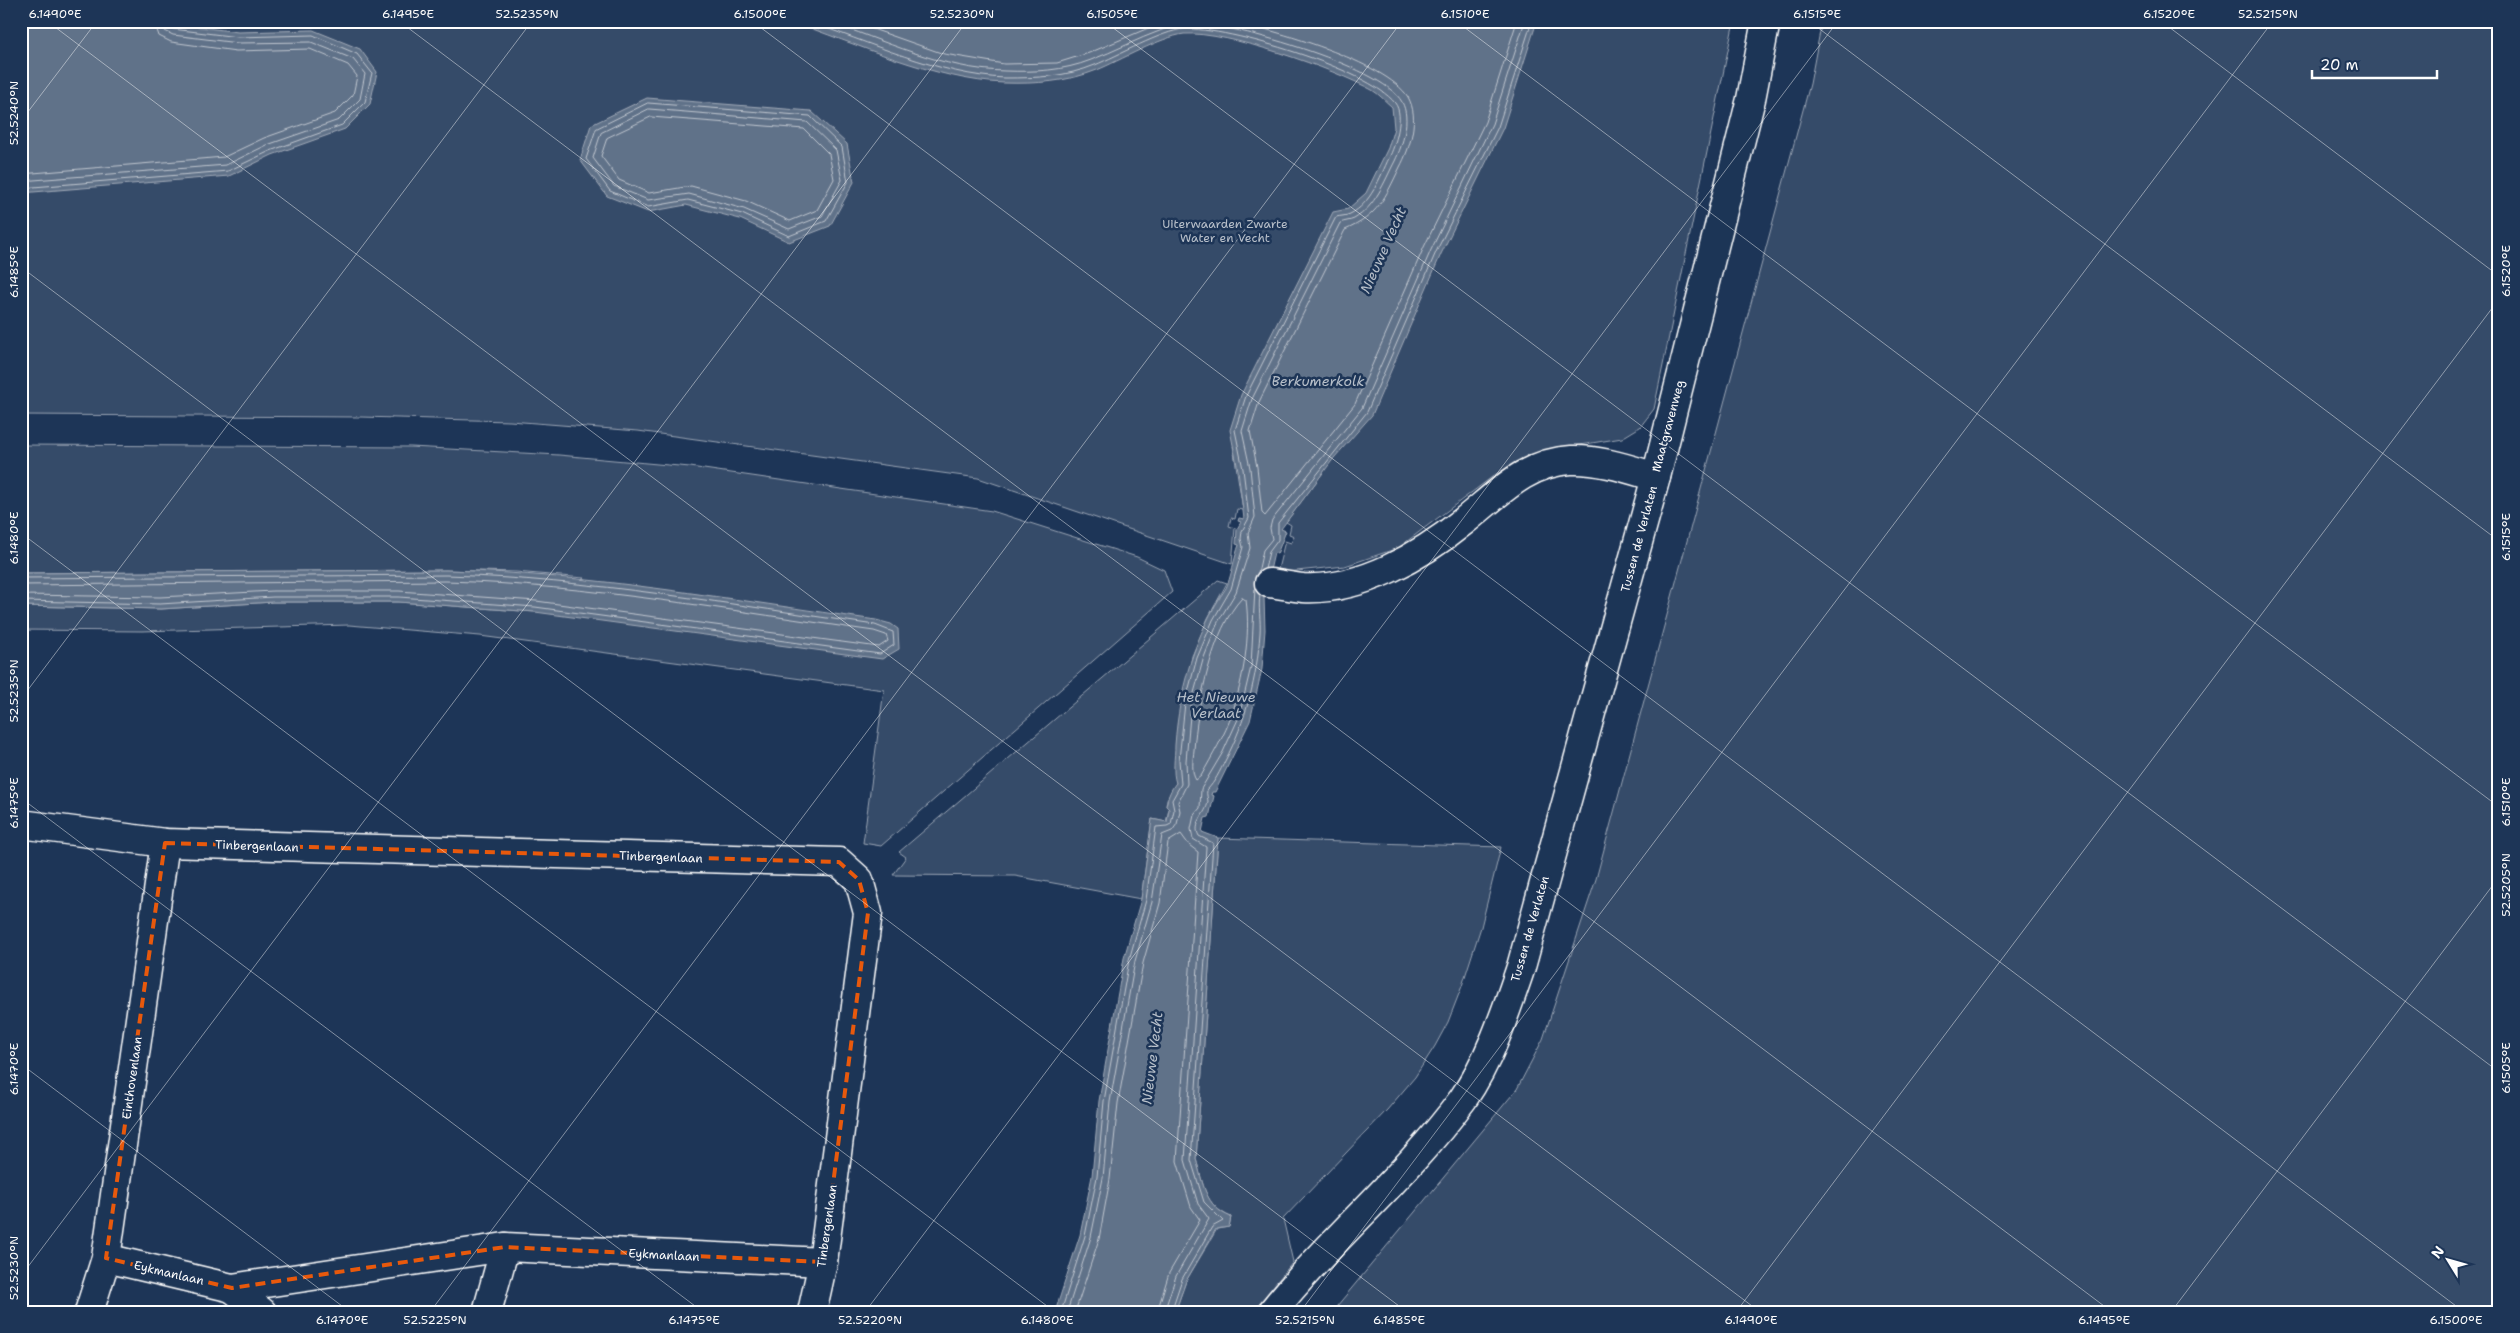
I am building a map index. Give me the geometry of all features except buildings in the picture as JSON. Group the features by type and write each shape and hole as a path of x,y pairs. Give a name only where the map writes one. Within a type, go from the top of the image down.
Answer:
{"street":[{"name":"Maatgravenweg","path":"1269,583 1304,588 1331,585 1377,574 1399,564 1463,522 1519,476 1545,466 1570,460 1611,464 1656,477 1752,99 1766,21"},
{"name":"Tussen de Verlaten","path":"1272,1312 1346,1228 1420,1150 1463,1099 1487,1053 1521,967 1656,477"},
{"name":"Tinbergenlaan","path":"21,824 165,843 838,862 859,880 868,912 823,1262 812,1312"},
{"name":"Einthovenlaan","path":"89,1312 106,1258 165,843"},
{"name":"Eykmanlaan","path":"106,1258 232,1288 504,1247 823,1262"},
{"path":"487,1312 504,1247"},
{"name":"Eykmanlaan","path":"232,1288 262,1312"}],"highlighted area":[{"path":"165,843 839,862 859,880 868,913 823,1262 505,1247 232,1288 106,1258"}],"green space":[{"name":"Uiterwaarden Zwarte Water en Vecht","path":"21,21 1734,21 1654,409 1640,427 1622,438 1543,451 1496,474 1398,548 1345,566 1277,573 1285,541 1291,543 1294,536 1289,534 1291,525 1286,522 1325,470 1233,446 1243,510 1237,509 1235,519 1231,518 1229,526 1235,528 1232,564 978,478 638,431 510,421 361,417 21,415"},
{"path":"1822,21 2499,21 2499,1312 1332,1312 1517,1089 1543,1039 1596,879 1810,84"},
{"path":"21,445 411,447 559,455 690,467 992,511 1137,557 1164,570 1172,592 881,846 863,843 884,690 480,636 349,625 142,631 21,630 21,606 161,609 273,602 398,602 535,612 584,578 516,572 446,570 21,573"},
{"path":"1218,580 1227,583 1208,618 1192,656 1176,740 1176,783 1167,799 1166,806 1169,809 1166,822 1152,819 1141,899 1015,876 893,875 906,857 899,852"},
{"path":"1218,838 1501,847 1481,927 1448,1022 1415,1077 1387,1110 1283,1219 1293,1262 1252,1312 1175,1312 1186,1281 1217,1229 1229,1227 1231,1217 1215,1207 1206,1194 1196,1159"}],"water":[{"path":"21,21 155,21 238,32 313,30 360,49 377,72 370,104 345,129 272,155 229,176 21,193"},
{"path":"790,21 1537,21 1503,128 1441,254 1372,415 1334,458 1281,529 1286,531 1277,554 1274,553 1264,597 1265,630 1262,669 1250,721 1215,792 1212,792 1211,795 1214,796 1209,817 1205,818 1202,832 1218,838 1196,1159 1203,1185 1210,1201 1222,1213 1231,1217 1229,1227 1216,1229 1186,1281 1175,1312 1055,1312 1080,1235 1092,1176 1099,1101 1124,958 1141,899 1152,819 1167,822 1169,809 1166,806 1171,790 1176,783 1174,769 1175,745 1180,703 1190,663 1206,624 1228,585 1239,545 1236,544 1237,529 1241,522 1238,521 1239,518 1244,519 1238,470 1230,430 1241,395 1333,212 1348,209 1366,193 1388,148 1394,128 1392,107 1372,90 1355,81 1307,62 1252,45 1203,35 1184,34 1175,36 1152,44 1097,70 1063,80 1004,83 951,76 869,50"},
{"path":"647,98 811,111 847,144 854,182 830,226 789,242 740,219 686,205 648,212 607,196 580,160 591,125"},
{"path":"446,570 500,572 608,582 876,620 891,624 898,629 899,649 882,659 535,612 398,602 273,602 161,609 21,606 21,573"}],"water label":[{"name":"Nieuwe Vecht","path":"1383,250"},
{"name":"Berkumerkolk","path":"1318,381"},
{"name":"Het Nieuwe Verlaat","path":"1216,706"},
{"name":"Nieuwe Vecht","path":"1152,1058"}]}
